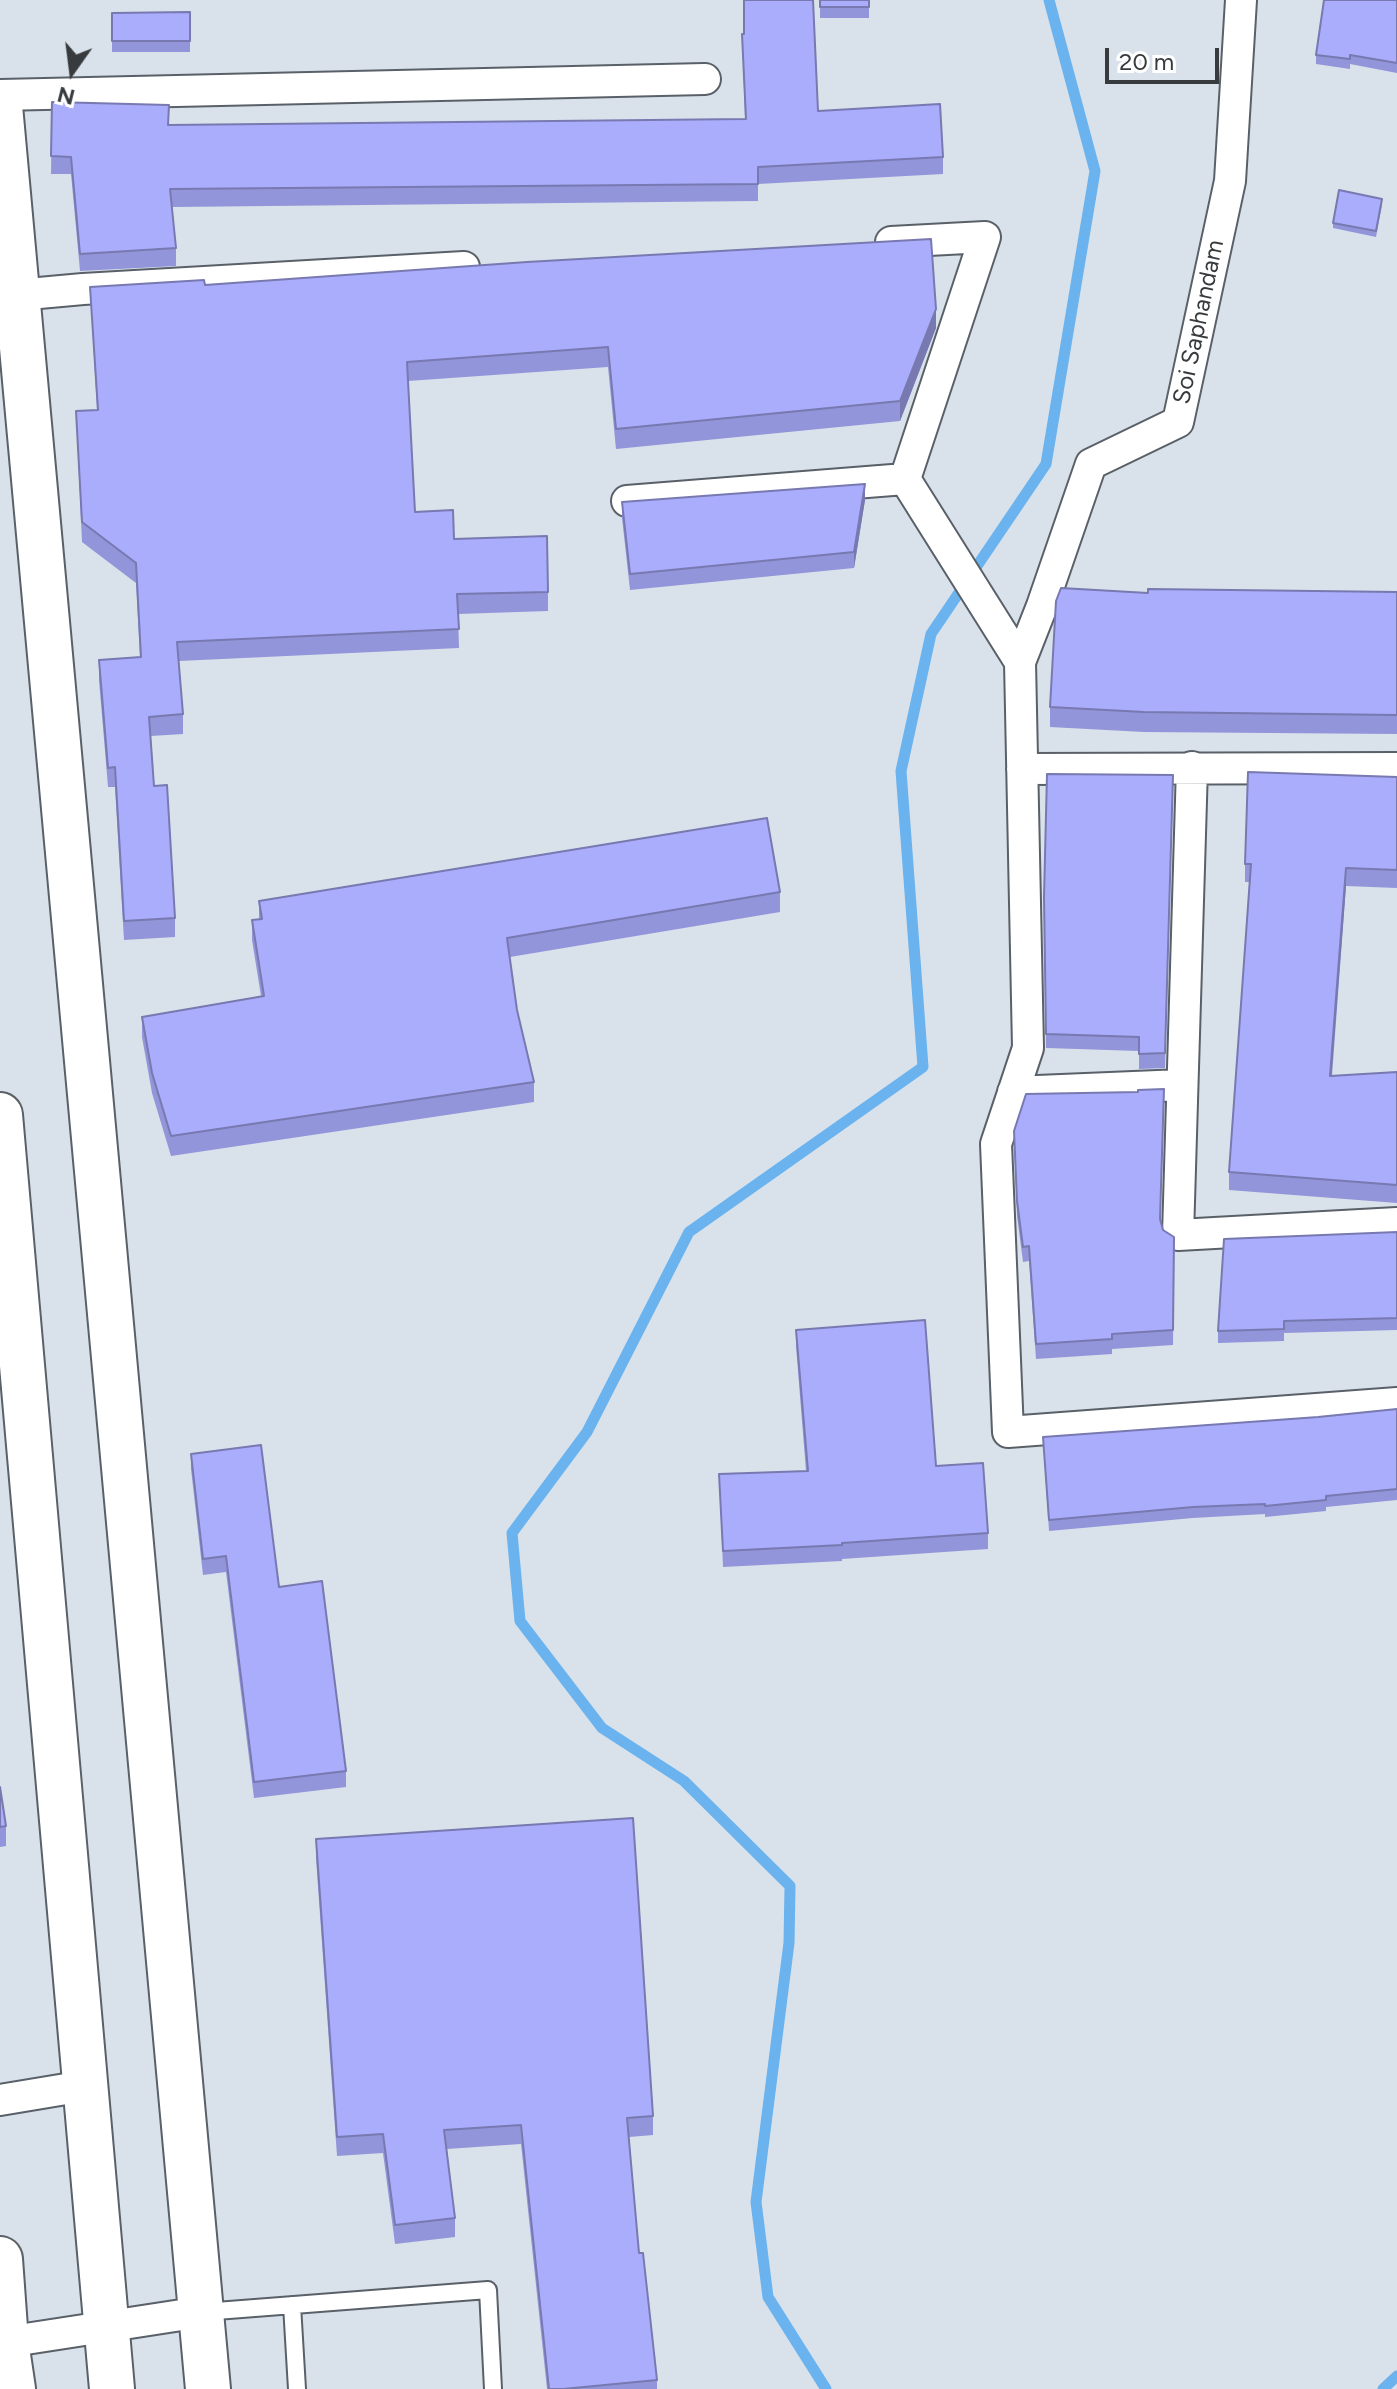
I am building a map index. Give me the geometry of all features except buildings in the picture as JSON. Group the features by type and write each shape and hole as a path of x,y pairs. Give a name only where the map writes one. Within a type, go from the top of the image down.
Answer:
{"main road":[{"path":"0,106 208,2389"},
{"path":"0,1115 112,2389"},
{"path":"0,2259 3,2343 13,2389"}],"street":[{"name":"Soi Saphandam","path":"1241,0 1230,181 1178,422 1091,464 1020,662 1028,1048 996,1144 1008,1432 1397,1403"},
{"path":"0,95 705,79"},
{"path":"859,244 985,237 905,479"},
{"path":"17,295 495,265"},
{"path":"905,479 1020,662"},
{"path":"627,501 905,479"},
{"path":"1192,767 1178,1235 1397,1223"},
{"path":"1022,769 1397,768"},
{"path":"1013,1092 1182,1085"},
{"path":"0,2100 84,2086"},
{"path":"3,2343 201,2312"}],"lane":[{"path":"201,2312 488,2290 493,2389"},
{"path":"292,2305 297,2389"}],"waterway":[{"path":"826,2389 768,2297 756,2202 789,1943 790,1886 684,1781 602,1728 520,1621 512,1533 587,1432 689,1232 923,1067 901,771 931,634 1046,464 1095,171 1049,0"},
{"path":"1383,2389 1397,2376"}]}
